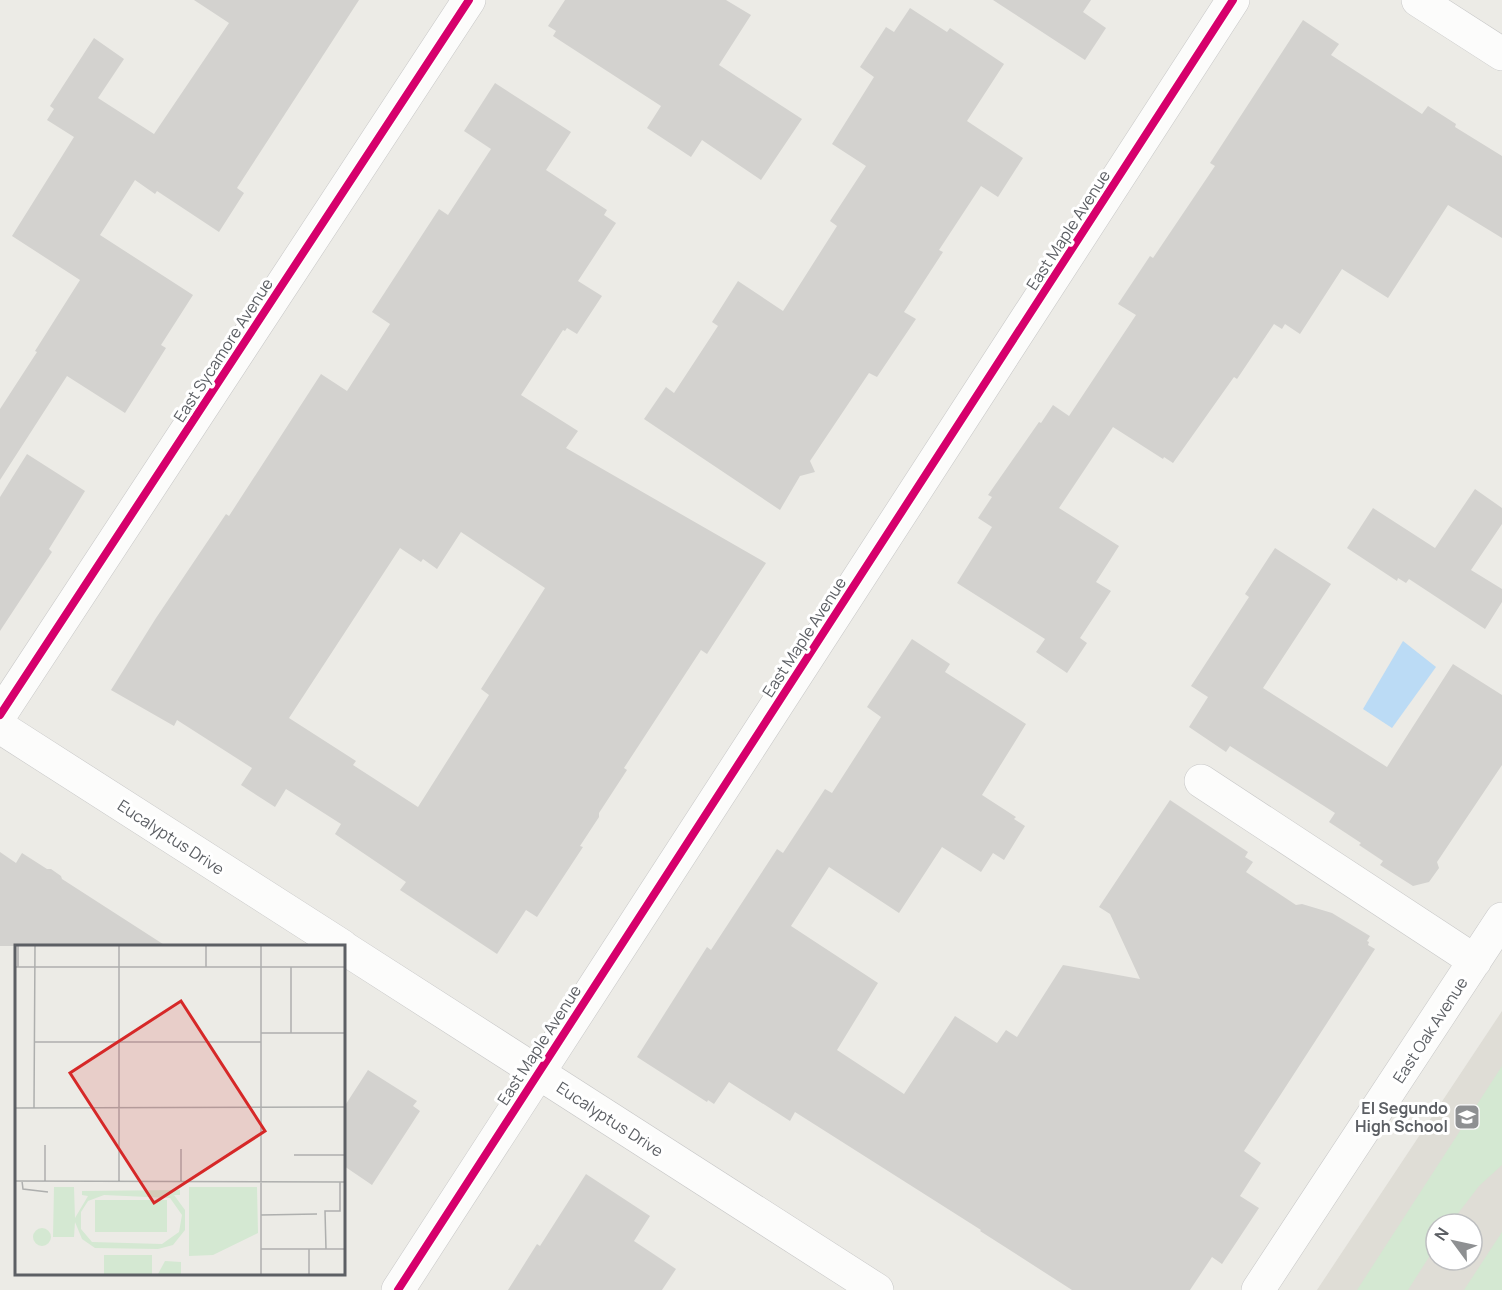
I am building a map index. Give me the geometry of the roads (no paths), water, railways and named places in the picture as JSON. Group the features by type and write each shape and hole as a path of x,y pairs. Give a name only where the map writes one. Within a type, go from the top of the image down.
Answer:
{"street":[{"name":"East Sycamore Avenue","path":"0,715 469,0"},
{"name":"East Maple Avenue","path":"398,1290 1233,0"},
{"path":"1418,0 1502,54"},
{"name":"Eucalyptus Drive","path":"0,727 340,945"},
{"path":"1201,781 1475,961"},
{"name":"East Oak Avenue","path":"1258,1290 1502,919"},
{"name":"Eucalyptus Drive","path":"345,948 877,1290"}],"water":[{"path":"1403,641 1436,667 1392,728 1363,709"}],"place":[{"name":"El Segundo High School","path":"1467,1117"}]}
